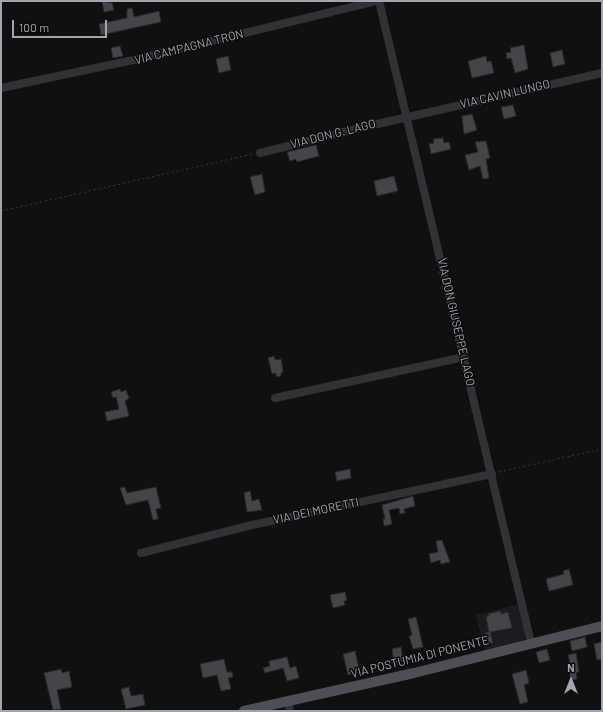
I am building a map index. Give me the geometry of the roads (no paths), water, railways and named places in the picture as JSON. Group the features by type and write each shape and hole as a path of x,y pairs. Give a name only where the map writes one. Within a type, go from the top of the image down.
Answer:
{"main road":[{"name":"VIA POSTUMIA DI PONENTE","path":"244,711 289,706 602,626"}],"street":[{"name":"VIA CAMPAGNA TRON","path":"1,88 138,59 376,1"},
{"name":"VIA DON GIUSEPPE LAGO","path":"379,1 408,117 531,643"},
{"name":"VIA CAVIN LUNGO","path":"408,117 602,73"},
{"name":"VIA DON G. LAGO","path":"260,153 408,117"},
{"path":"275,398 464,357"},
{"name":"VIA DEI MORETTI","path":"140,553 252,525 492,474"}]}
